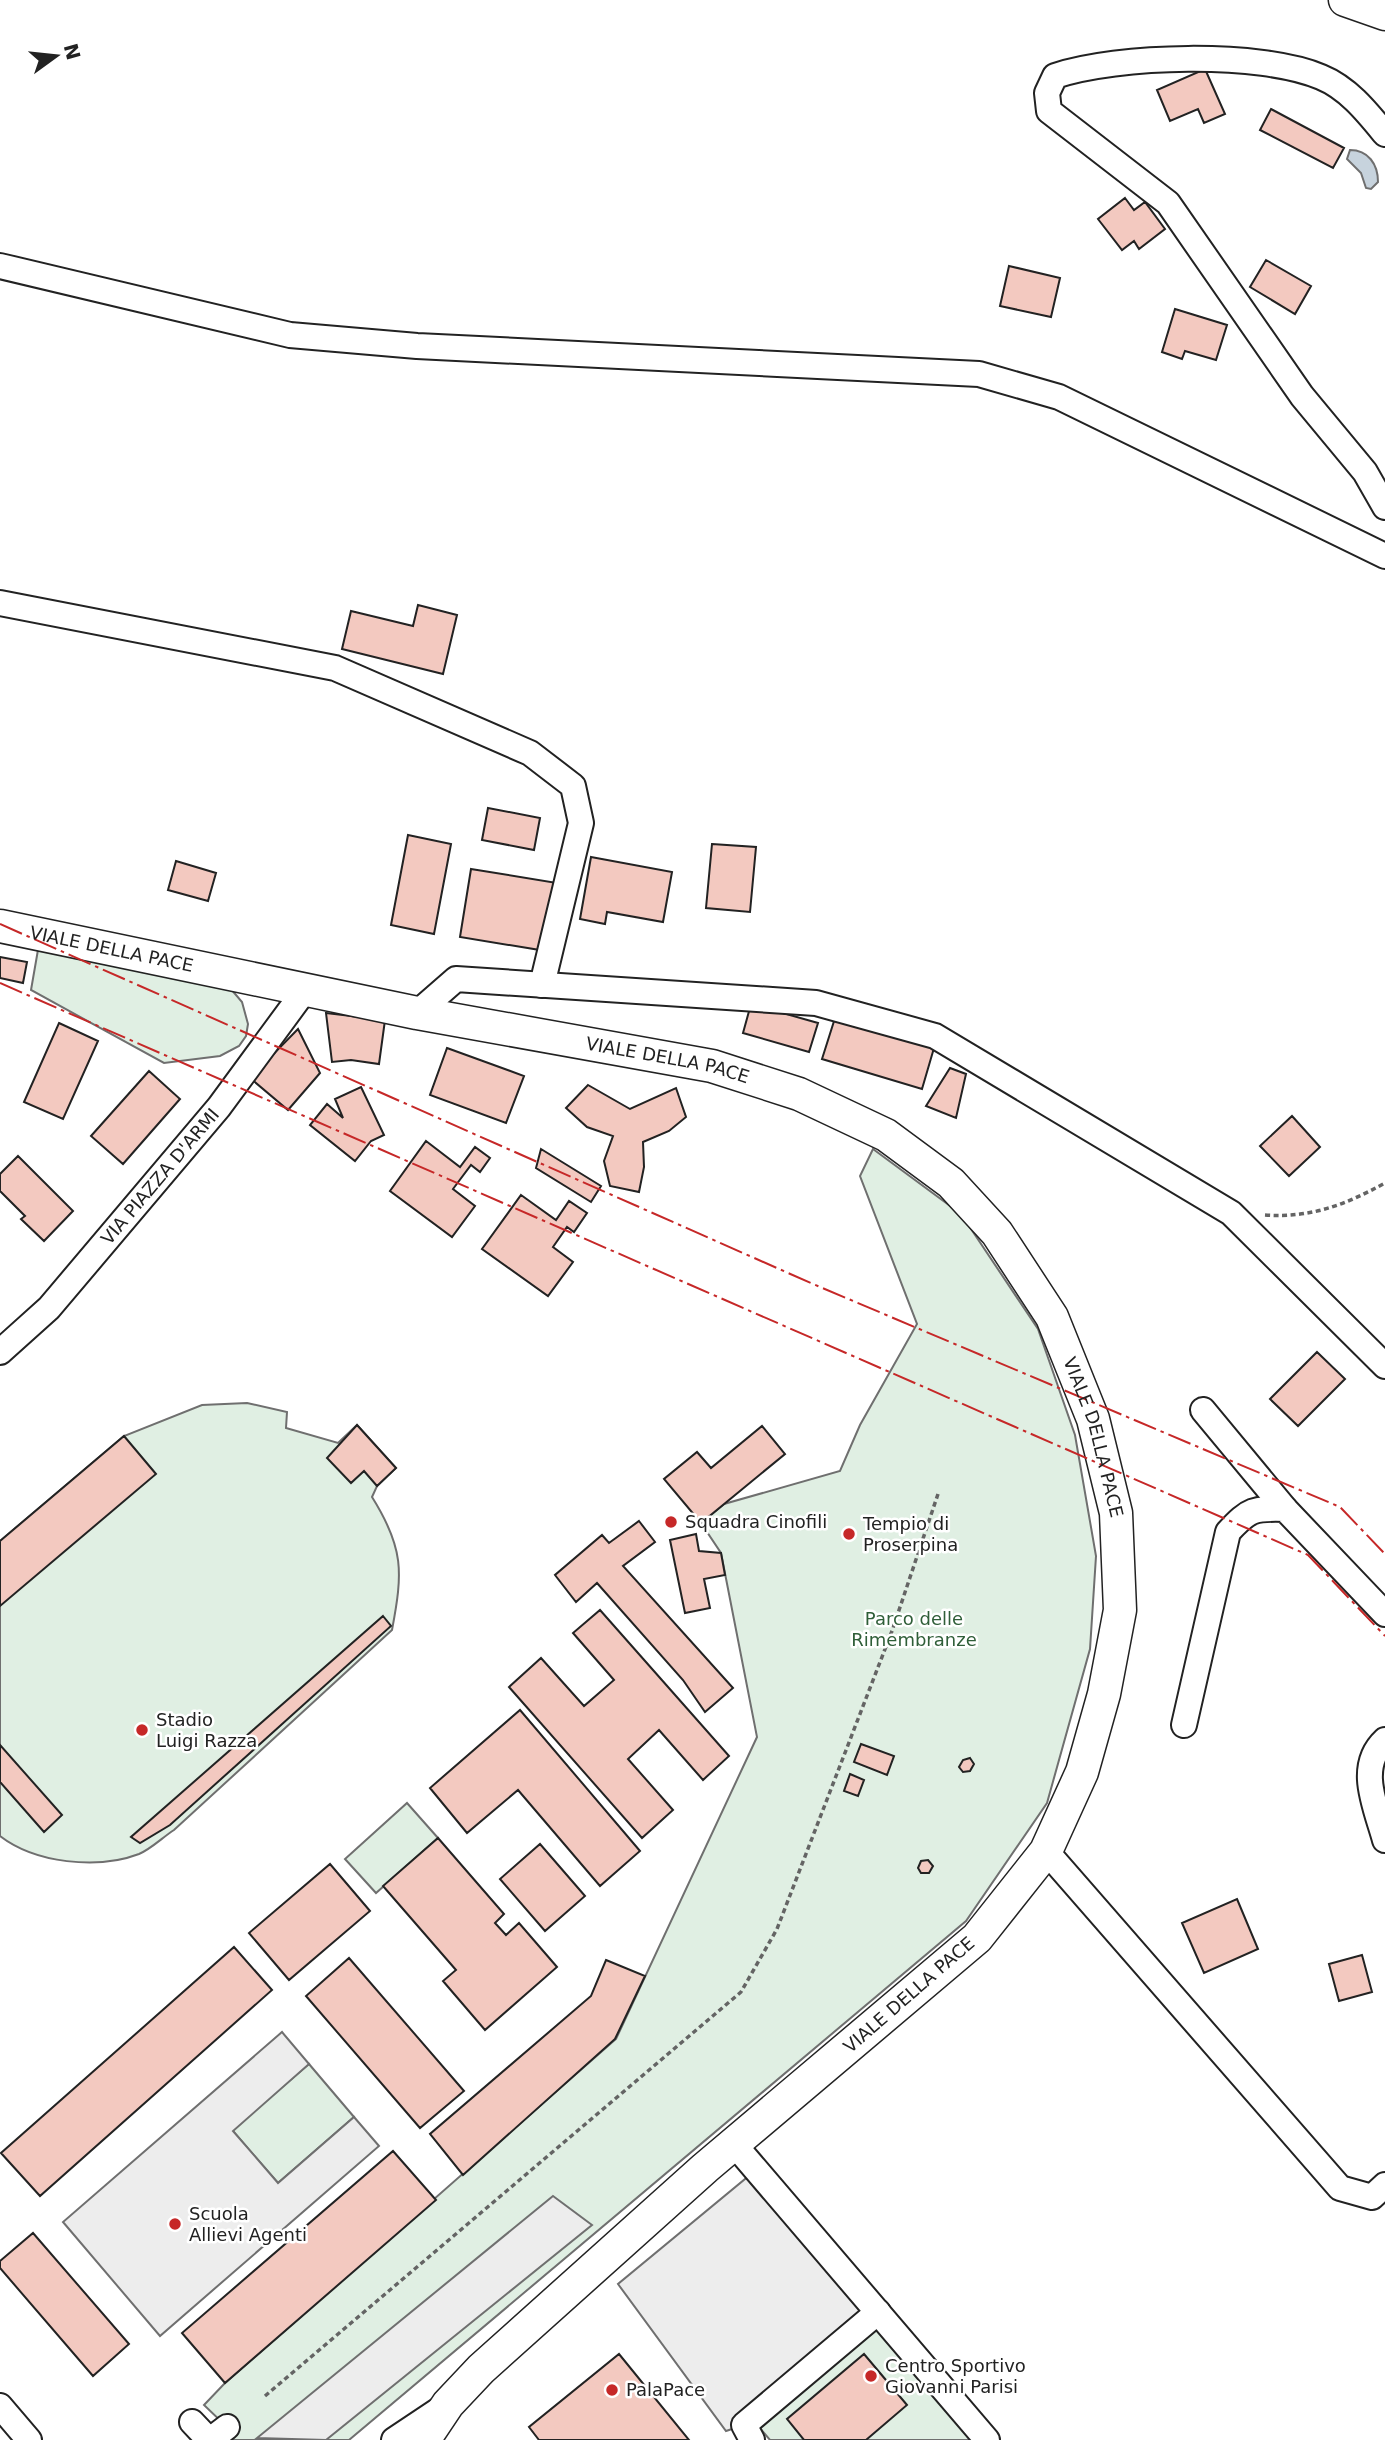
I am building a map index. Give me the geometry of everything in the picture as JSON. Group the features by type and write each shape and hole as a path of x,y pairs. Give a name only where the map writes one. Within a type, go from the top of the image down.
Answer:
{"main road":[{"path":"1345,0 1385,14"},
{"name":"VIALE DELLA PACE","path":"0,926 417,1013 712,1066 799,1094 886,1135 951,1183 997,1233 1052,1317 1093,1419 1116,1513 1120,1610 1104,1694 1082,1772 1046,1851 977,1938 734,2144 481,2369 448,2404 424,2440"}],"street":[{"path":"1385,134 1357,101 1323,77 1274,62 1215,59 1084,66 1055,76 1047,93 1049,111 1168,203 1302,396 1365,472 1385,507"},
{"path":"0,266 290,335 417,346 979,374 1059,397 1385,556"},
{"path":"0,603 335,668 530,753 573,786 581,823 542,985"},
{"path":"417,1013 456,979 816,1003 935,1036 1231,1213 1385,1366"},
{"name":"VIA PIAZZA D'ARMI","path":"0,1352 49,1308 219,1107 305,990"},
{"path":"1203,1410 1285,1509 1385,1614"},
{"path":"1184,1725 1228,1532 1245,1514 1258,1508 1285,1509"},
{"path":"1385,1740 1374,1751 1368,1780 1385,1840"},
{"path":"1046,1851 1340,2188 1372,2197 1385,2185"},
{"path":"734,2144 987,2440"},
{"path":"752,2440 744,2425 877,2312"},
{"path":"394,2440 448,2404"},
{"path":"0,2406 29,2440"},
{"path":"192,2421 215,2436"}],"path":[{"path":"1231,1213 1314,1214 1331,1210 1385,1183"},
{"path":"265,2396 741,1992 778,1929 892,1631 938,1494"}],"green space":[{"path":"39,944 225,982 242,1002 248,1024 246,1036 239,1046 220,1056 164,1063 31,990"},
{"name":"Parco delle Rimembranze","path":"873,1149 961,1214 1038,1329 1075,1435 1096,1556 1090,1649 1047,1803 966,1921 349,2440 223,2440 227,2427 204,2405 225,2383 616,2039 757,1737 721,1553 701,1523 724,1504 840,1471 860,1425 917,1324 860,1176"},
{"name":"Stadio Luigi Razza","path":"247,1403 287,1412 286,1428 338,1443 357,1425 396,1468 377,1486 372,1497 390,1531 398,1561 398,1592 392,1630 174,1830 143,1852 104,1862 67,1861 48,1858 14,1845 0,1836 0,1541 124,1436 202,1405"},
{"path":"407,1803 438,1838 376,1893 345,1859"},
{"path":"309,2064 354,2117 278,2183 232,2130"},
{"name":"Centro Sportivo Giovanni Parisi","path":"881,2326 975,2440 770,2440 759,2427"}],"shaded area":[{"path":"1350,150 1362,152 1374,164 1378,182 1371,189 1366,188 1361,173 1347,159"},
{"path":"282,2032 309,2064 233,2131 278,2183 354,2117 379,2146 160,2336 63,2222"},
{"path":"756,2170 878,2312 744,2425 726,2431 618,2284"},
{"path":"553,2196 592,2225 326,2440 257,2438"}],"building":[{"path":"1205,69 1225,114 1204,123 1198,109 1170,121 1157,90"},
{"path":"1271,109 1344,148 1333,168 1260,130"},
{"path":"1125,198 1134,210 1145,202 1165,229 1139,249 1134,241 1122,250 1098,219"},
{"path":"1266,260 1311,286 1295,314 1250,287"},
{"path":"1009,266 1060,278 1051,317 1000,306"},
{"path":"1175,309 1227,325 1216,360 1185,351 1182,359 1162,352"},
{"path":"418,605 457,615 443,674 342,649 351,611 413,626"},
{"path":"488,808 540,818 534,850 482,840"},
{"path":"408,835 451,844 434,934 391,925"},
{"path":"712,844 756,847 750,912 706,908"},
{"path":"591,857 672,872 663,922 607,912 605,924 580,919"},
{"path":"176,861 216,873 208,901 168,890"},
{"path":"471,869 557,883 546,951 460,937"},
{"path":"0,957 27,962 23,983 0,978"},
{"path":"751,1004 818,1023 809,1052 743,1033"},
{"path":"326,1013 385,1020 379,1064 351,1060 332,1062"},
{"path":"835,1018 934,1048 922,1089 822,1059"},
{"path":"59,1023 98,1041 63,1119 24,1102"},
{"path":"298,1029 320,1073 288,1110 250,1078"},
{"path":"447,1048 524,1076 506,1123 430,1095"},
{"path":"950,1068 966,1074 956,1118 926,1106"},
{"path":"149,1071 180,1099 123,1164 91,1136"},
{"path":"588,1085 630,1109 676,1088 686,1117 669,1131 643,1142 644,1167 639,1192 610,1186 604,1161 613,1136 587,1127 566,1108"},
{"path":"361,1087 384,1135 371,1141 355,1161 310,1125 327,1104 343,1118 335,1099"},
{"path":"1292,1116 1320,1147 1289,1176 1260,1146"},
{"path":"426,1141 460,1167 475,1147 490,1158 480,1172 471,1165 453,1189 475,1206 452,1237 390,1191"},
{"path":"541,1149 601,1186 591,1202 536,1168"},
{"path":"18,1156 73,1211 44,1241 21,1219 25,1216 0,1191 0,1174"},
{"path":"521,1195 556,1220 569,1201 587,1213 574,1232 567,1227 553,1247 573,1262 548,1296 482,1249"},
{"path":"1317,1352 1345,1379 1298,1426 1270,1399"},
{"path":"357,1425 396,1468 377,1486 364,1471 351,1483 327,1458"},
{"path":"762,1426 785,1454 701,1523 664,1479 697,1452 711,1468"},
{"path":"124,1436 156,1474 0,1606 0,1541"},
{"path":"639,1521 655,1542 623,1566 733,1688 705,1712 683,1680 597,1583 576,1602 555,1575 602,1535 609,1543"},
{"path":"696,1534 699,1551 721,1553 725,1575 704,1579 710,1608 685,1613 670,1540"},
{"path":"600,1610 729,1756 703,1780 659,1730 628,1759 673,1810 642,1838 509,1687 541,1658 584,1706 614,1680 573,1633"},
{"path":"383,1616 391,1626 170,1825 140,1843 131,1837"},
{"path":"520,1710 640,1851 600,1886 518,1790 467,1833 430,1788"},
{"path":"861,1744 894,1756 887,1775 854,1762"},
{"path":"0,1745 62,1815 44,1832 0,1782"},
{"path":"970,1758 974,1764 970,1771 963,1772 959,1767 963,1760"},
{"path":"850,1774 864,1780 858,1796 844,1791"},
{"path":"438,1838 504,1914 495,1923 506,1935 519,1923 557,1967 485,2030 443,1981 456,1970 383,1886"},
{"path":"540,1844 585,1896 545,1931 500,1879"},
{"path":"928,1860 933,1866 929,1873 921,1873 918,1868 921,1861"},
{"path":"330,1864 370,1911 289,1980 249,1933"},
{"path":"1237,1899 1258,1949 1204,1973 1182,1923"},
{"path":"234,1947 272,1990 40,2196 1,2153"},
{"path":"1362,1955 1372,1992 1339,2001 1329,1964"},
{"path":"349,1958 464,2091 420,2128 306,1996"},
{"path":"606,1960 645,1976 615,2039 463,2175 430,2134 591,1996"},
{"path":"393,2151 436,2200 225,2383 182,2333"},
{"path":"33,2233 129,2344 93,2376 0,2268 0,2261"},
{"name":"PalaPace","path":"619,2354 689,2440 539,2440 529,2427"},
{"path":"864,2354 907,2405 866,2440 804,2440 787,2419"}],"power":[{"path":"0,924 813,1284 1340,1507 1385,1554"},
{"path":"0,983 1308,1555 1385,1636"}],"place":[{"name":"Squadra Cinofili","path":"671,1522"},
{"name":"Tempio di Proserpina","path":"849,1534"},
{"name":"Stadio Luigi Razza","path":"142,1730"},
{"name":"Scuola Allievi Agenti","path":"175,2224"},
{"name":"Centro Sportivo Giovanni Parisi","path":"871,2376"},
{"name":"PalaPace","path":"612,2390"}]}
